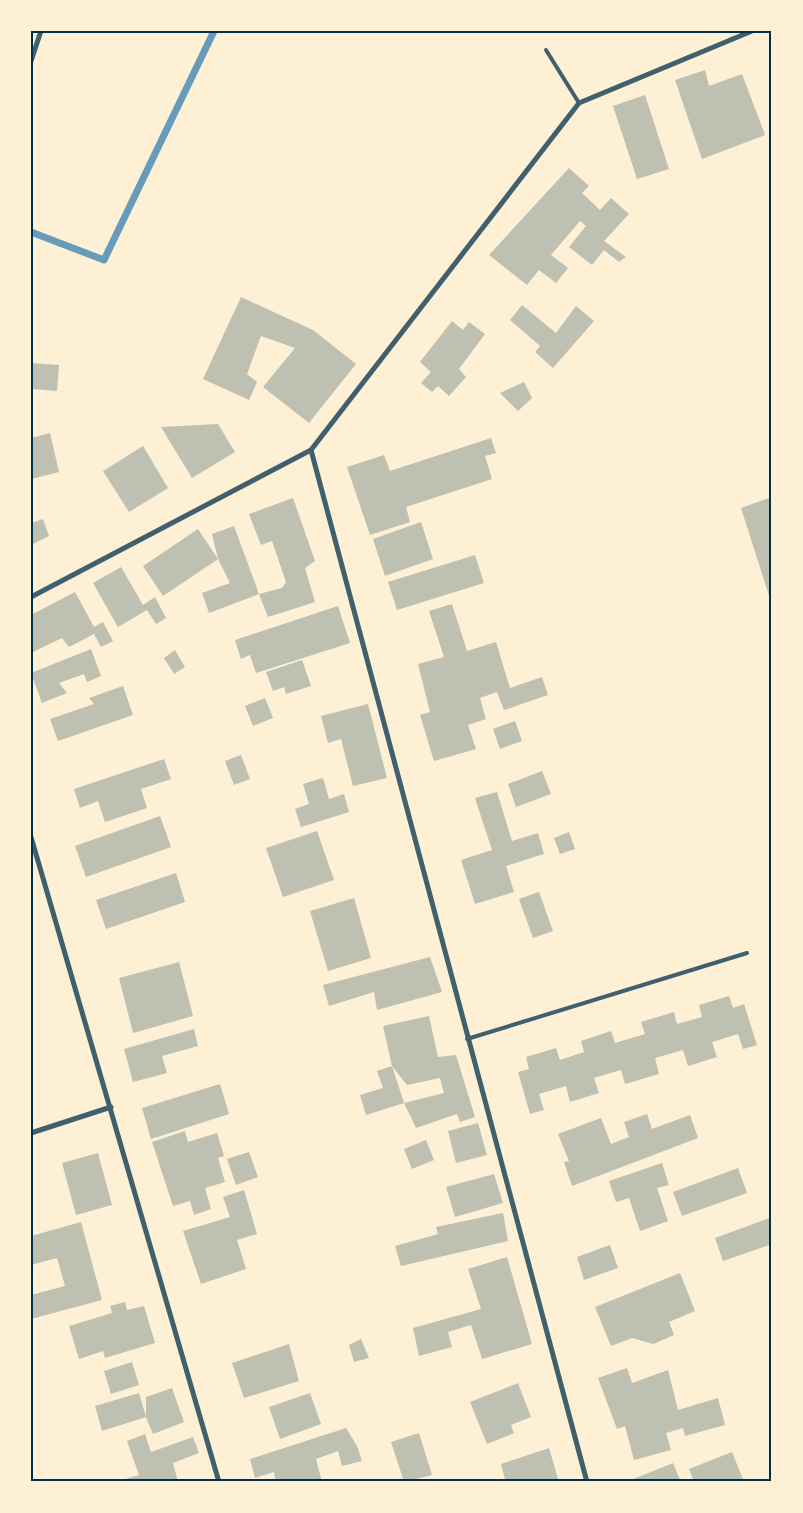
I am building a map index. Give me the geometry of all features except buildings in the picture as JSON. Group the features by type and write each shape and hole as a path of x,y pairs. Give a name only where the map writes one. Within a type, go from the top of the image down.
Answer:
{"street":[{"path":"31,61 41,31"},
{"path":"31,597 311,450 578,103 752,31"},
{"path":"311,450 587,1482"},
{"path":"31,837 219,1482"},
{"path":"31,1133 111,1107"}],"lane":[{"path":"546,50 578,103"},
{"path":"467,1039 746,952"}],"waterway":[{"path":"31,232 104,260 214,31"}]}
